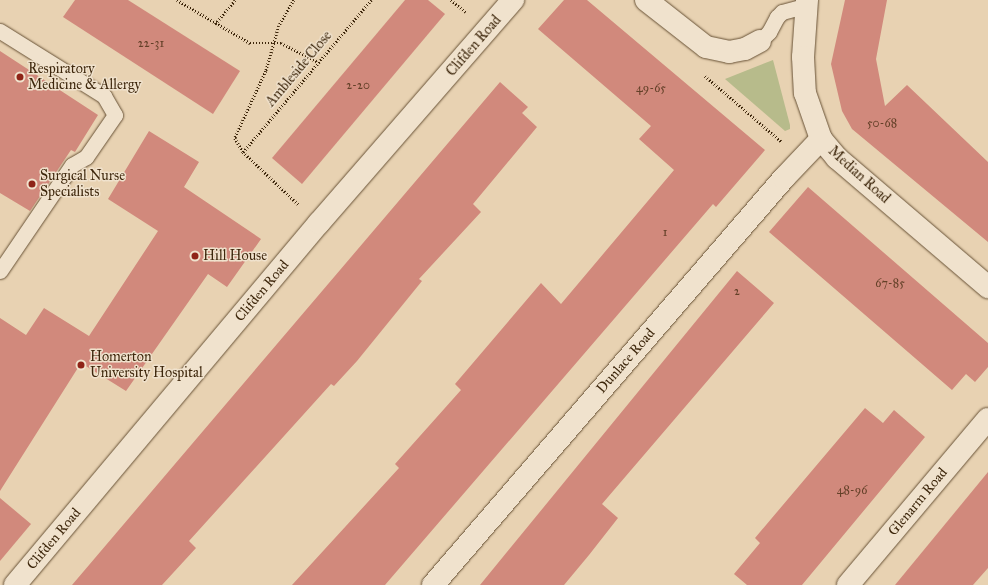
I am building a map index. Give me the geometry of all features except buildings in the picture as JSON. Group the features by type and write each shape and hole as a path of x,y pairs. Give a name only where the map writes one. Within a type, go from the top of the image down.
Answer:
{"street":[{"name":"Clifden Road","path":"15,585 319,223 513,0"},
{"path":"646,0 706,48 729,52 745,49 760,41"},
{"name":"Median Road","path":"806,3 803,57 805,93 821,139 837,158 988,287"},
{"name":"Dunlace Road","path":"433,585 784,178 821,139"},
{"name":"Glenarm Road","path":"848,585 988,419"}],"lane":[{"path":"760,41 770,32 777,17 782,12 806,3"},
{"path":"0,31 104,96 115,115 86,157 72,165 0,272"}],"path":[{"path":"177,0 215,24 250,43 281,43 318,62"},
{"path":"215,24 234,0"},
{"path":"294,0 273,43 266,71 236,138 243,152 319,223"},
{"name":"Ambleside Close","path":"243,152 371,0"}],"green space":[{"path":"773,60 790,125 790,129 785,131 725,79"}],"place":[{"name":"Respiratory Medicine & Allergy","path":"20,77"},
{"name":"Surgical Nurse Specialists","path":"32,184"},
{"name":"Hill House","path":"195,256"},
{"name":"Homerton University Hospital","path":"81,365"}]}
